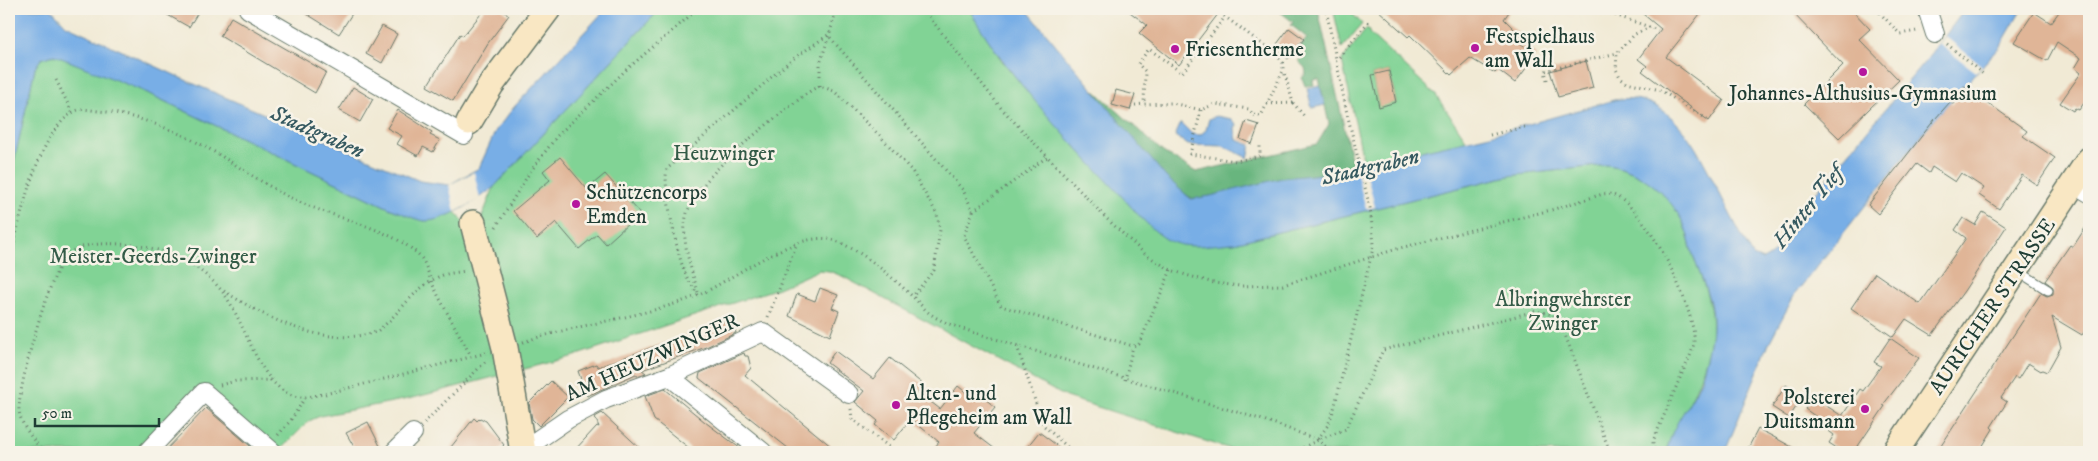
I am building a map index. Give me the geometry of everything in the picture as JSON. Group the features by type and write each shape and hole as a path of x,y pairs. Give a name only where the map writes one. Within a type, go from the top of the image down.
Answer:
{"street":[{"path":"248,9 467,128 496,78 548,9"},
{"path":"1927,9 1938,35"},
{"name":"AURICHER STRASSE","path":"1895,452 2016,270 2082,189 2089,160"},
{"path":"474,229 505,348 523,451"},
{"name":"AM HEUZWINGER","path":"523,451 568,418 606,399 669,376 763,332 849,394"},
{"path":"669,376 763,452"},
{"path":"147,452 204,392 268,450"},
{"path":"394,452 412,433"}],"lane":[{"path":"2016,270 2048,290"}],"path":[{"path":"474,229 493,232 530,172 557,136 627,69 698,9"},
{"path":"820,86 820,64 837,9"},
{"path":"923,9 1001,108 1047,158 1130,242 1146,255 1172,270 1214,283 1264,287 1302,281 1372,256 1551,210 1606,193 1621,198 1648,230 1679,283 1694,329 1692,351 1653,441 1653,452"},
{"path":"1318,440 1328,425 1334,409 1374,244 1370,208 1326,9"},
{"path":"1586,9 1609,13 1658,30"},
{"path":"1876,9 1900,34 1938,35 1983,74"},
{"path":"1220,13 1277,55 1283,63 1292,104 1305,117"},
{"path":"1144,104 1145,71 1138,64 1149,49 1182,73 1225,17"},
{"path":"1336,61 1369,21"},
{"path":"1547,80 1545,71 1617,53 1635,34 1650,27"},
{"path":"828,35 963,190 973,211"},
{"path":"698,295 685,274 666,196 664,177 667,169 790,61 828,35"},
{"path":"1617,53 1616,69 1620,77 1627,82 1660,90 1710,121"},
{"path":"1136,105 1172,102 1201,110 1215,104 1250,109 1253,115 1261,116 1284,71"},
{"path":"56,80 72,112"},
{"path":"698,295 687,257 685,230 686,216 693,202 733,153 820,86"},
{"path":"820,86 834,91 881,137 912,171 937,214 940,230 934,270 913,296"},
{"path":"1267,104 1292,104"},
{"path":"9,267 32,177 39,160 55,133 72,112 82,109 133,117 210,150 265,185 303,204 391,237 407,246 422,259 431,282 471,356"},
{"path":"1201,110 1190,154 1236,161 1260,156 1260,146"},
{"path":"1490,135 1525,127"},
{"path":"1047,158 973,211 964,236 1001,306 1133,346 1139,344 1172,270"},
{"path":"518,344 569,327 625,316 698,295 762,260 798,243 813,239 830,239 843,244 873,264 913,296 931,315 966,330 1125,380 1273,423 1318,440 1332,452"},
{"path":"43,452 22,422 19,412 19,399 53,278 63,258 82,247 105,243 162,251 208,277 222,290 264,314 301,329 338,336 355,336 379,331 410,298 431,282 444,275 484,268"},
{"path":"763,332 772,302 798,243"},
{"path":"222,290 271,380 289,394 305,397 487,353"},
{"path":"1294,452 1346,429 1383,350 1536,311 1553,315 1562,327 1610,452"},
{"path":"1016,346 1043,425 1073,452"},
{"path":"1125,380 1133,346"},
{"path":"412,433 490,357"},
{"path":"204,392 236,381 271,380"},
{"path":"849,394 852,419 896,452"},
{"path":"268,450 291,420 305,397"}],"green space":[{"path":"660,9 969,9 1002,61 1079,151 1166,239 1187,245 1234,243 1508,176 1607,165 1619,167 1642,178 1663,193 1679,214 1684,225 1710,308 1711,339 1704,367 1694,393 1668,445 1667,452 1240,452 1066,397 842,276 829,271 819,270 778,288 571,357 413,398 320,416 309,421 278,452 204,392 147,452 9,452 9,184 35,68 42,58 60,56 143,91 391,209 425,221 455,212 475,234 494,187"},
{"path":"1280,9 1318,9 1353,167 1196,199 1186,195 1142,152 1093,89 1163,152 1196,172 1317,144 1329,124 1319,79 1313,80 1314,85 1305,86 1302,78 1306,73 1305,68 1298,61 1301,58 1300,54 1294,54 1307,38 1291,25 1293,22 1279,11"},
{"path":"1344,9 1348,9 1362,24 1342,48 1334,13 1337,11 1339,13"},
{"path":"1367,28 1370,31 1369,33 1435,94 1467,141 1364,164 1342,60","holes":["1389,71 1396,102 1379,106 1372,75"]}],"water":[{"path":"9,9 51,9 66,25 192,83 420,181 449,185 479,168 496,130 515,106 606,9 660,9 494,187 480,198 451,214 442,218 425,221 391,209 143,91 54,55 41,59 35,68 9,184"},
{"path":"969,9 1026,9 1166,177 1191,199 1282,178 1323,174 1490,135 1614,100 1635,99 1653,105 1669,116 1683,130 1706,166 1753,256 1763,260 1784,242 1808,202 1932,53 1965,9 2022,9 2001,45 1927,128 1795,294 1769,343 1725,452 1667,452 1673,431 1695,393 1703,373 1711,340 1712,312 1684,225 1671,203 1653,185 1642,178 1619,167 1607,165 1508,176 1234,243 1190,246 1174,243 1159,234 1145,222 1036,103 1000,57"},
{"path":"1320,86 1325,105 1312,108 1307,89"},
{"path":"1216,116 1232,119 1237,125 1235,129 1237,140 1251,145 1248,158 1223,146 1188,145 1175,136 1181,123 1192,134 1200,135 1206,130 1209,119"}],"pier":[{"path":"1945,36 1982,66 1976,72 1939,44"},
{"path":"1364,164 1375,207 1366,209 1355,166"},
{"path":"474,172 480,199 455,212 449,185"}],"building":[{"path":"157,9 200,9 189,27"},
{"path":"299,9 355,9 339,34"},
{"path":"485,9 501,9 509,15 488,43 453,101 427,86 460,34 463,36"},
{"name":"Friesentherme","path":"1126,9 1222,9 1179,65 1139,33 1147,25"},
{"name":"Festspielhaus am Wall","path":"1377,9 1511,9 1504,19 1522,37 1519,41 1536,55 1515,83 1498,70 1495,73 1470,58 1451,75 1410,35 1408,37"},
{"name":"Johannes-Althusius-Gymnasium","path":"1637,9 1704,9 1666,57 1724,100 1709,121 1642,71 1647,66 1638,59 1661,29"},
{"name":"Johannes-Althusius-Gymnasium","path":"1789,9 1851,9 1870,29 1859,39 1899,80 1839,138 1804,104 1843,65"},
{"path":"2061,9 2089,9 2089,106 2084,103 2079,110 2075,108 2073,111 2060,103 2081,73 2075,68 2081,58 2057,42 2047,61 2014,42 2034,12 2051,23"},
{"path":"231,17 326,72 315,93 220,36"},
{"path":"382,26 397,34 382,63 366,54"},
{"path":"1289,28 1304,39 1288,59 1274,48"},
{"path":"1586,61 1593,88 1558,97 1550,71"},
{"path":"1389,71 1396,102 1379,107 1372,75"},
{"path":"1964,86 2027,131 2023,136 2055,158 2037,185 2022,175 1999,209 1979,195 1984,188 1961,173 1955,182 1932,167 1929,173 1917,164 1878,214 1868,205 1935,119 1950,102 1953,104"},
{"path":"353,87 373,99 360,122 339,110"},
{"path":"1116,90 1135,95 1130,110 1112,105"},
{"path":"398,110 432,132 430,135 440,140 433,152 423,147 418,156 397,144 402,136 387,128"},
{"path":"1246,121 1259,125 1252,144 1240,139"},
{"name":"Schützencorps Emden","path":"560,157 587,189 605,174 640,213 606,244 597,234 579,249 556,222 537,239 513,211 550,180 543,171"},
{"path":"1983,212 2006,227 1964,291 1932,335 1906,319 1893,337 1851,308 1875,273 1920,304 1966,238 1955,230 1963,218 1975,225"},
{"path":"2089,222 2089,325 2082,335 2052,317 2061,347 2047,372 2041,371 2028,363 2018,379 2015,377 2001,398 2007,402 1991,427 1993,429 1979,452 1937,452 2041,293 2047,296 2053,294 2053,287 2045,281 2070,245 2073,247"},
{"path":"820,288 838,295 832,308 839,311 830,336 789,316 797,294 815,301"},
{"path":"731,319 736,333 706,347 642,370 646,373 637,376 636,374 587,396 578,371 596,364 598,367"},
{"path":"1890,338 1919,358 1883,405 1885,406 1854,452 1843,452 1829,443 1834,435 1826,429 1829,426 1805,409 1813,397 1842,416 1860,389 1863,391 1881,366 1874,362"},
{"name":"Alten- und Pflegeheim am Wall","path":"835,351 873,379 890,358 924,385 918,392 940,409 958,386 974,399 978,393 995,407 974,433 999,452 931,452 939,442 911,419 894,440 875,425 878,421 855,402 864,391 827,363"},
{"path":"744,353 745,356 748,356 751,368 745,375 838,452 793,452 699,378 700,373"},
{"path":"551,381 568,397 539,426 532,419 529,403"},
{"path":"1786,385 1803,396 1789,418 1772,407"},
{"path":"665,389 745,452 694,452 654,420 645,396"},
{"path":"206,408 257,452 164,452"},
{"path":"602,413 644,452 573,452 597,426 599,427 595,417"},
{"path":"474,418 477,421 480,418 486,421 504,445 497,452 447,452"},
{"path":"368,422 383,452 357,452 346,433"},
{"path":"1758,429 1770,435 1801,452 1746,452"},
{"name":"Alten- und Pflegeheim am Wall","path":"1039,432 1055,444 1064,452 1023,452"}],"place":[{"name":"Festspielhaus am Wall","path":"1475,48"},
{"name":"Friesentherme","path":"1175,49"},
{"name":"Johannes-Althusius-Gymnasium","path":"1863,72"},
{"name":"Schützencorps Emden","path":"576,204"},
{"name":"Alten- und Pflegeheim am Wall","path":"896,405"},
{"name":"Polsterei Duitsmann","path":"1865,409"}],"water label":[{"name":"Stadtgraben","path":"318,131"},
{"name":"Stadtgraben","path":"1370,166"},
{"name":"Hinter Tief","path":"1807,206"}],"park label":[{"name":"Heuzwinger","path":"724,153"},
{"name":"Meister-Geerds-Zwinger","path":"153,256"},
{"name":"Albringwehrster Zwinger","path":"1563,311"}]}
